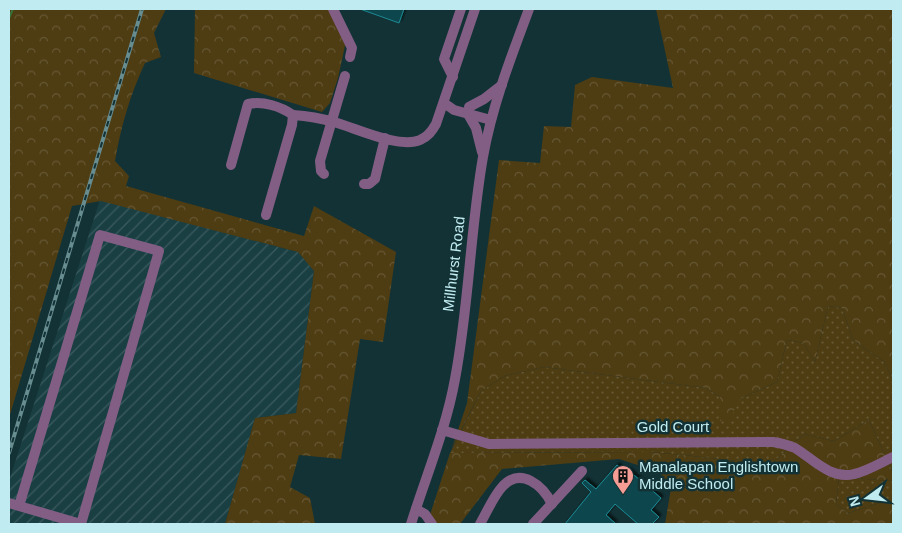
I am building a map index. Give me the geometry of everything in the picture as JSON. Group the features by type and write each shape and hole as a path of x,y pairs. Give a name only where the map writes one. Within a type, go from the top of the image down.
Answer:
{"street":[{"path":"333,9 352,48 350,57"},
{"path":"453,77 444,59 461,9"},
{"path":"232,165 248,104 259,102 285,109 293,114 333,122 385,138 407,142 419,140 429,134 436,124 444,103 475,9"},
{"name":"Millhurst Road","path":"411,524 442,430 455,378 483,156 492,116 529,9"},
{"path":"324,174 321,171 320,161 345,76"},
{"path":"469,110 502,85"},
{"path":"444,103 454,110 469,110 492,116"},
{"path":"469,110 483,156"},
{"path":"266,215 292,125 293,114"},
{"path":"364,184 369,184 375,180 385,138"},
{"path":"100,235 159,251 81,524 14,505 100,235"},
{"name":"Gold Court","path":"442,430 489,444 773,442 794,448 824,468 846,475 864,471 893,458"},
{"path":"533,524 582,471"},
{"path":"480,524 503,485 514,480 528,479 538,485 552,504"},
{"path":"416,509 425,514 432,524"}],"shaded area":[{"path":"100,200 298,252 314,270 296,413 255,418 225,524 9,524 9,481"}],"green space":[{"path":"9,9 166,9 154,33 161,57 145,63 130,99 120,135 115,161 129,176 126,186 304,236 314,206 396,252 383,342 360,339 341,459 299,455 290,487 310,498 315,524 225,524 255,418 296,413 314,271 298,252 101,201 72,206 9,418"},
{"path":"195,9 331,9 346,41 330,103 322,112 194,73"},
{"path":"656,9 893,9 893,380 884,362 853,340 842,308 828,306 815,362 803,343 787,340 777,382 740,399 730,419 720,421 720,397 706,388 544,367 505,376 481,391 452,448 467,403 499,160 540,163 544,126 571,127 575,85 592,77 673,88"},
{"path":"828,306 842,308 853,340 884,362 893,380 893,473 869,420 834,441 804,434 770,465 649,452 450,453 481,391 505,376 544,367 706,388 720,397 740,399 777,382 787,340 803,343 815,362"},
{"path":"869,420 893,473 893,481 839,477 836,504 848,513 889,500 893,504 893,524 665,524 671,488 659,472 619,459 502,469 460,524 427,524 450,453 649,452 770,465 804,434 834,441"},
{"path":"839,477 893,481 893,504 889,500 848,513 836,504"}],"building":[{"path":"360,9 404,9 399,23"},
{"name":"Manalapan Englishtown Middle School","path":"617,465 626,473 628,470 661,498 651,510 659,517 652,524 638,524 615,504 606,515 616,524 565,524 591,492 582,483 585,480 596,489"}],"waterway":[{"path":"9,18 13,9"}],"railway":[{"path":"9,453 142,9"}],"place":[{"name":"Manalapan Englishtown Middle School","path":"623,495"}]}
